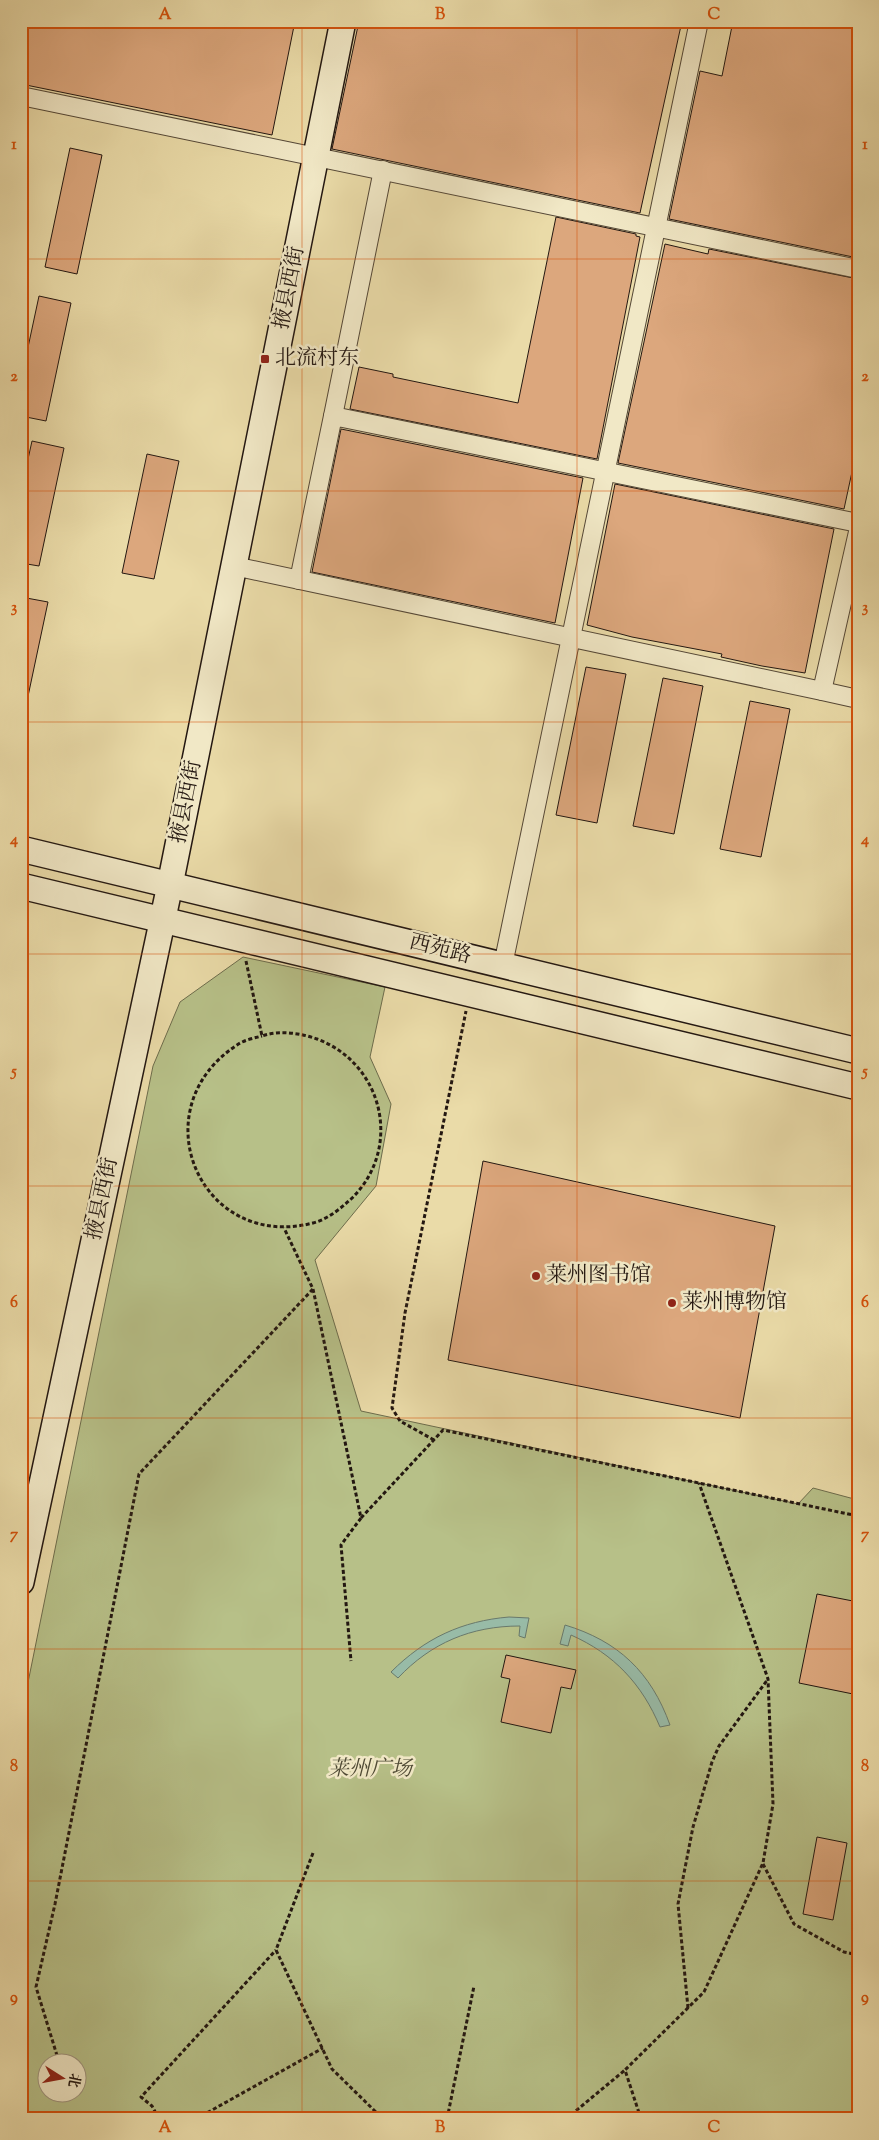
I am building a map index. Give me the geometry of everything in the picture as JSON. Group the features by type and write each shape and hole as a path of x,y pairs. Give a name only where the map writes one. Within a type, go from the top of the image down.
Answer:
{"main road":[{"name":"掖县西街","path":"21,1582 163,920 343,21"},
{"name":"西苑路","path":"21,849 858,1050"},
{"name":"西苑路","path":"21,886 858,1087"}],"street":[{"path":"503,965 700,21"},
{"path":"21,96 858,269"},
{"path":"299,580 384,170"},
{"path":"333,416 858,523"},
{"path":"822,691 858,532"},
{"path":"234,566 858,699"}],"path":[{"path":"241,938 262,1036"},
{"path":"434,1440 400,1421 392,1408 405,1313 469,993"},
{"path":"270,1033 303,1034 334,1045 359,1066 376,1095 382,1128 378,1158 364,1186 338,1211 314,1223 284,1228 253,1222 226,1208 204,1186 191,1157 187,1124 194,1092 212,1064 238,1044 262,1036 270,1033"},
{"path":"284,1228 313,1289 361,1518"},
{"path":"56,2052 36,1987 55,1904 139,1474 313,1289"},
{"path":"351,1661 341,1545 361,1518 443,1430 858,1516"},
{"path":"566,2119 625,2070 704,1992 763,1863 773,1804 768,1679 698,1483"},
{"path":"688,2008 678,1904 693,1827 712,1762 719,1746 768,1679"},
{"path":"159,2119 152,2106 141,2097 276,1950 313,1853"},
{"path":"763,1863 794,1924 844,1952 858,1955"},
{"path":"276,1950 332,2069 383,2119"},
{"path":"447,2119 474,1986"},
{"path":"196,2119 323,2048"},
{"path":"625,2070 640,2119"}],"green space":[{"name":"莱州广场","path":"243,957 385,987 370,1057 391,1104 376,1186 315,1260 361,1411 798,1504 813,1488 858,1500 858,2119 21,2119 21,1717 153,1066 180,1002"}],"shaded area":[{"path":"509,1617 529,1618 525,1638 519,1636 520,1626 485,1629 469,1633 438,1646 424,1655 398,1678 391,1672 417,1650 445,1633 476,1622"},
{"path":"565,1625 601,1640 630,1661 653,1689 670,1725 660,1727 645,1697 635,1684 625,1672 601,1651 571,1635 568,1646 560,1644"}],"building":[{"path":"21,21 295,21 272,135 21,84"},
{"path":"359,21 682,21 640,213 332,149"},
{"path":"733,21 858,21 858,258 669,219 700,71 722,76"},
{"path":"70,148 102,155 77,274 45,267"},
{"path":"556,217 636,234 636,236 640,237 597,459 350,409 359,367 393,374 393,377 518,403"},
{"path":"665,244 708,254 709,249 858,279 858,444 844,509 618,463"},
{"path":"39,296 71,303 46,421 21,416 21,380"},
{"path":"341,429 583,478 555,623 312,572"},
{"path":"32,441 64,448 39,566 21,563 21,491"},
{"path":"147,454 179,461 154,579 122,573"},
{"path":"615,484 834,529 805,673 721,657 722,654 632,637 587,625"},
{"path":"21,597 48,602 27,701 21,700"},
{"path":"586,667 626,674 597,823 556,815"},
{"path":"663,678 703,686 674,834 633,826"},
{"path":"750,701 790,709 761,857 720,849"},
{"path":"483,1161 775,1226 740,1418 448,1360"},
{"path":"817,1594 858,1602 858,1695 799,1683"},
{"path":"506,1655 576,1670 571,1689 561,1687 551,1733 501,1722 510,1679 501,1677"},
{"path":"817,1837 847,1843 833,1920 803,1914"}],"place":[{"name":"北流村东","path":"265,359"},
{"name":"莱州图书馆","path":"536,1276"},
{"name":"莱州博物馆","path":"672,1303"}]}
